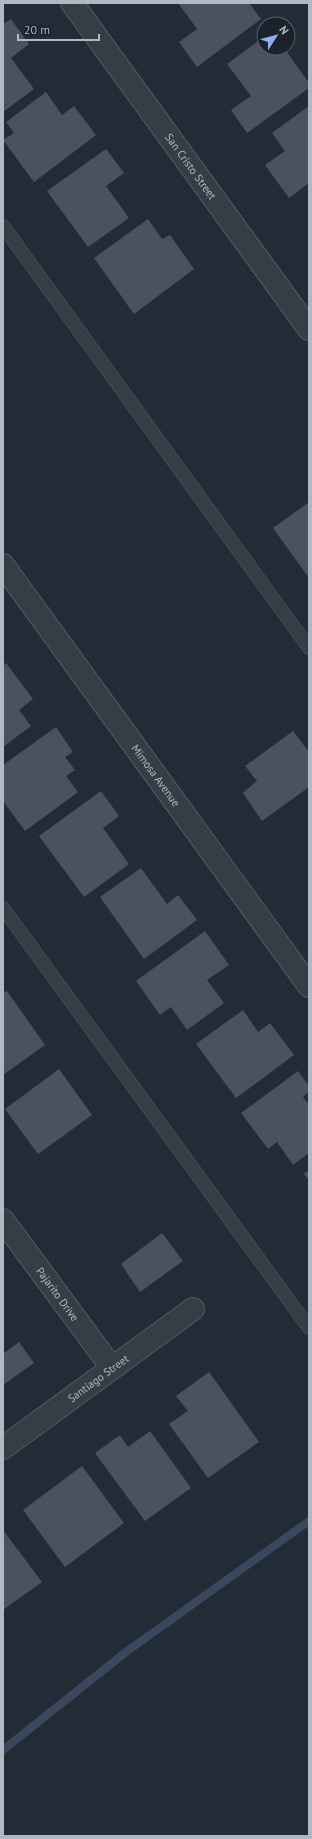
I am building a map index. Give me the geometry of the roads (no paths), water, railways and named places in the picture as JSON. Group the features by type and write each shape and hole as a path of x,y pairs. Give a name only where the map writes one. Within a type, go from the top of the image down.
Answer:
{"street":[{"name":"San Cristo Street","path":"72,3 309,329"},
{"name":"Mimosa Avenue","path":"3,565 309,986"},
{"name":"Pajarito Drive","path":"3,1220 112,1368"},
{"name":"Santiago Street","path":"3,1448 193,1309"}],"lane":[{"path":"3,226 309,648"},
{"path":"3,908 309,1328"}],"waterway":[{"path":"3,1750 126,1652 309,1521"}]}
